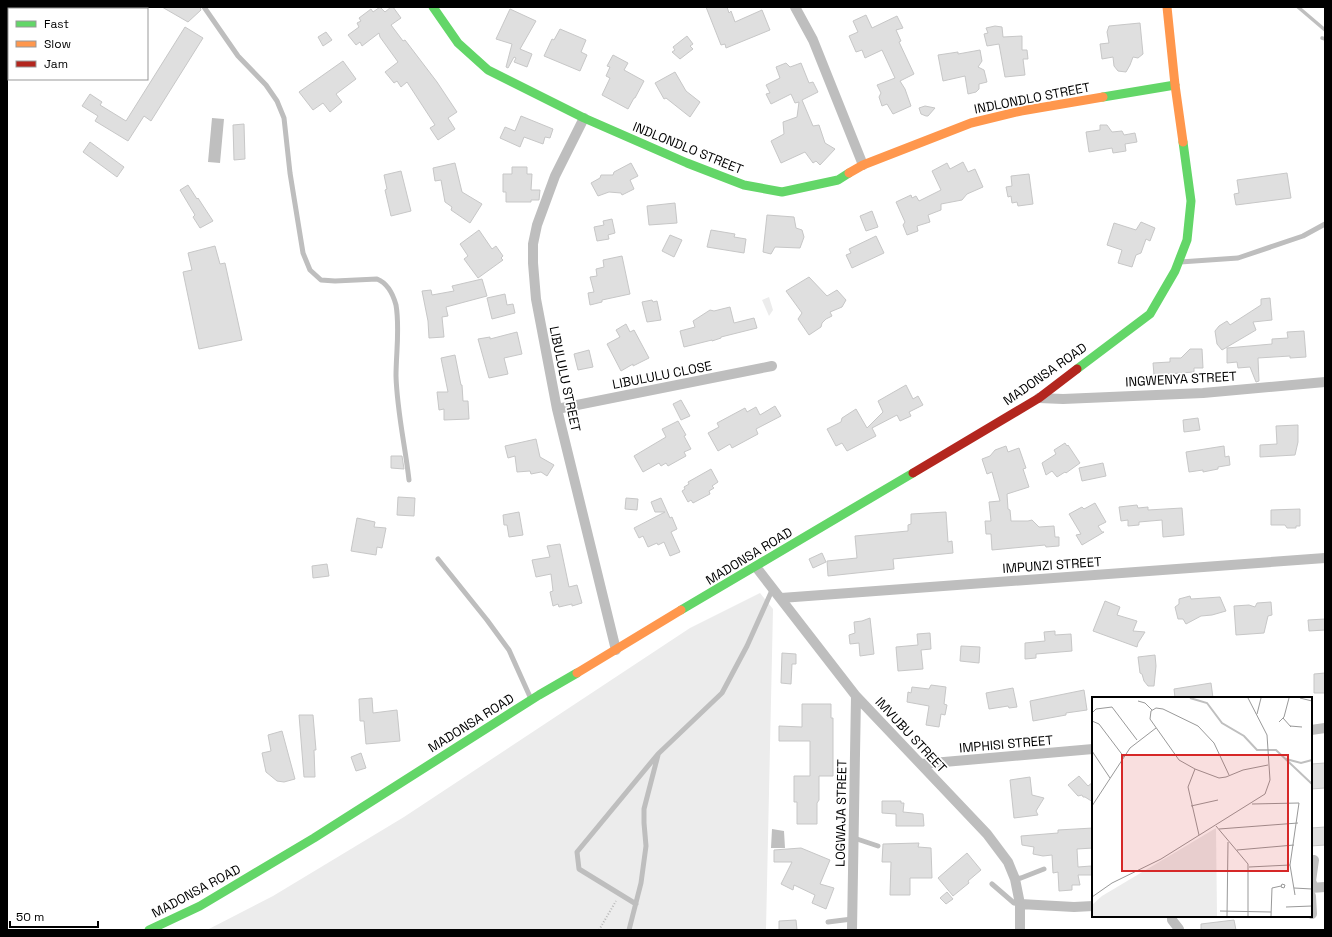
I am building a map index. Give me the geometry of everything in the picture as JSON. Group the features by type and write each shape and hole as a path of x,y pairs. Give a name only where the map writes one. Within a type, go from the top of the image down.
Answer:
{"street":[{"name":"INDLONDLO STREET","path":"433,7 458,44 488,70 584,118 687,164 744,185 782,192 838,180 863,165 971,123 1021,110 1175,85"},
{"path":"795,7 813,40 863,165"},
{"name":"MADONSA ROAD","path":"149,930 200,906 314,838 531,700 1039,398 1150,314 1179,262 1187,240 1190,202 1167,7"},
{"name":"LIBULULU STREET","path":"584,118 556,176 537,225 533,244 536,299 557,409 616,650"},
{"name":"LIBULULU CLOSE","path":"557,409 772,366"},
{"name":"INGWENYA STREET","path":"1039,398 1063,399 1203,393 1325,382"},
{"name":"IMPUNZI STREET","path":"781,598 1325,558"},
{"name":"IMVUBU STREET","path":"756,567 856,696 987,834 1008,862 1015,879 1020,904 1020,930"},
{"name":"LOGWAJA STREET","path":"852,930 856,696"},
{"path":"1312,730 1325,728"},
{"name":"IMPHISI STREET","path":"921,764 1092,749"},
{"path":"1312,874 1314,860"},
{"path":"1312,914 1312,891 1325,887"},
{"path":"1020,904 1074,907 1092,906"},
{"path":"1172,917 1172,920 1178,929"}],"lane":[{"path":"204,7 238,56 266,85 277,101 284,118 290,173 303,253 310,270 321,280 335,281 377,279 383,281 389,288 396,304 397,395 409,480"},
{"path":"1179,262 1238,258 1303,236 1325,224"},
{"path":"438,559 509,650 531,700"},
{"path":"636,904 579,869 577,852 658,754 722,693 747,646 773,588"},
{"path":"629,930 641,884 646,846 644,809 658,754"},
{"path":"854,838 878,846"},
{"path":"1015,879 1044,869"},
{"path":"992,884 1014,903 1020,904"},
{"path":"828,922 852,919"}],"path":[{"path":"599,930 610,910 621,895"}],"shaded area":[{"path":"212,118 224,119 220,163 208,162"},
{"path":"769,297 773,310 769,316 762,300"},
{"path":"760,593 773,609 766,930 207,930 273,896 404,817 690,628"},
{"path":"772,829 784,831 785,848 771,848"}],"building":[{"path":"162,7 200,7 201,10 188,22"},
{"path":"380,7 385,12 393,7 401,18 391,25 403,41 405,40 437,82 457,112 448,118 455,129 438,140 430,128 435,125 407,82 401,87 397,81 394,83 385,72 398,62 380,37 379,33 362,46 360,42 356,45 348,35 359,27 357,23 361,21 359,18 371,9 373,12"},
{"path":"706,7 727,7 729,13 731,11 735,22 762,10 770,30 726,48 725,44 721,45"},
{"path":"510,9 536,21 520,49 532,54 527,67 514,62 516,58 514,57 508,68 506,67 512,44 496,39"},
{"path":"866,15 872,28 897,16 903,28 896,30 901,41 899,42 914,74 900,81 905,89 911,106 893,114 887,104 882,106 879,97 881,93 877,85 895,78 882,50 865,58 862,50 856,52 849,36 858,32 853,21"},
{"path":"1140,23 1143,54 1138,58 1133,57 1126,72 1118,71 1114,66 1113,57 1102,59 1100,44 1109,43 1107,32 1109,26"},
{"path":"995,26 1002,27 1003,37 1022,36 1022,50 1027,50 1028,59 1023,59 1025,75 1005,77 999,44 987,46 984,34 988,33 986,28"},
{"path":"185,27 203,38 151,121 144,116 128,141 95,121 98,116 82,106 90,94 102,102 100,105 126,121"},
{"path":"560,29 586,40 581,52 587,55 580,71 544,56 552,39 554,40"},
{"path":"326,32 332,40 323,46 318,37"},
{"path":"687,36 693,44 690,46 693,49 680,59 672,52 675,50 673,47"},
{"path":"980,50 982,61 978,67 984,70 987,82 979,84 979,89 976,92 968,94 965,76 943,81 938,55 958,52 958,54"},
{"path":"613,55 628,63 624,70 644,81 628,109 602,95 610,78 606,76 610,67 607,66"},
{"path":"343,61 356,79 336,94 342,102 330,112 323,103 313,110 299,92"},
{"path":"786,63 790,67 801,63 809,83 813,82 818,92 802,100 813,126 819,125 825,143 835,149 820,165 816,161 813,163 805,152 781,163 771,141 784,134 783,122 797,117 799,102 795,103 791,94 771,104 766,94 770,93 766,85 780,78 776,67"},
{"path":"675,72 686,91 700,102 690,117 666,98 664,99 655,83"},
{"path":"925,106 935,108 928,116 921,114 919,108"},
{"path":"521,116 553,129 550,138 545,137 543,144 524,137 520,147 500,138 505,127 515,131"},
{"path":"244,124 245,159 234,160 233,125"},
{"path":"1100,125 1107,125 1112,132 1122,131 1124,135 1135,133 1137,142 1125,144 1126,151 1113,153 1112,148 1089,152 1086,132 1100,130"},
{"path":"90,142 124,167 117,177 83,152"},
{"path":"963,162 968,172 975,169 983,187 967,194 962,200 941,204 941,210 928,215 930,222 917,226 918,231 907,235 903,225 905,222 896,202 911,195 912,198 916,196 919,201 941,190 932,171 947,163 950,169"},
{"path":"455,163 462,192 482,204 470,223 451,210 452,207 445,202 441,180 435,181 433,168"},
{"path":"631,163 638,176 630,180 634,189 622,195 621,193 609,192 598,196 591,183 600,178 601,175 613,175 614,172"},
{"path":"512,167 527,167 527,174 532,174 531,190 540,190 539,200 531,200 531,202 506,202 506,192 503,192 503,174 512,174"},
{"path":"401,171 411,211 391,216 385,190 387,189 384,175"},
{"path":"1287,173 1291,198 1236,205 1234,194 1239,193 1237,180"},
{"path":"1029,174 1033,204 1018,206 1017,202 1012,203 1011,196 1008,197 1006,187 1012,186 1011,176"},
{"path":"188,185 213,221 200,228 193,217 195,215 180,190"},
{"path":"675,203 677,223 649,225 647,206"},
{"path":"872,211 878,227 866,231 860,216"},
{"path":"767,215 794,217 796,228 802,230 804,237 800,248 775,247 771,254 763,252"},
{"path":"612,219 615,233 608,235 609,239 597,241 594,227 604,225 603,221"},
{"path":"1141,222 1155,228 1150,241 1146,239 1141,253 1136,255 1132,267 1118,263 1122,250 1107,245 1114,223 1136,230"},
{"path":"479,230 492,249 496,246 503,256 501,258 503,260 478,278 464,259 468,256 460,244"},
{"path":"711,230 735,234 734,237 746,239 744,253 707,247"},
{"path":"670,235 682,240 674,257 662,251"},
{"path":"876,236 884,253 852,268 846,255 851,253 849,249"},
{"path":"215,246 220,264 225,263 242,340 199,349 183,272 192,270 188,253"},
{"path":"622,256 630,294 602,300 602,302 590,305 588,293 594,292 590,277 597,276 596,269 604,267 603,260"},
{"path":"809,277 827,296 837,290 846,300 842,307 830,312 832,316 822,323 821,327 809,335 798,319 802,313 786,291"},
{"path":"482,279 487,296 446,307 448,316 442,317 444,337 429,338 428,321 422,291 431,290 432,295 454,291 452,286"},
{"path":"505,294 507,305 513,304 515,313 492,319 487,298"},
{"path":"1270,298 1272,320 1253,322 1256,330 1222,350 1217,344 1215,331 1219,326 1227,321 1230,325 1261,305 1261,299"},
{"path":"652,300 653,302 657,301 661,320 647,322 642,302"},
{"path":"730,307 734,323 754,318 757,328 721,337 712,341 684,347 680,331 695,327 693,321 710,310 714,311"},
{"path":"626,324 630,332 634,330 649,358 633,366 633,364 621,371 607,344 620,337 616,330"},
{"path":"1304,331 1306,357 1290,358 1290,356 1258,358 1259,381 1256,382 1250,367 1238,368 1237,362 1227,363 1227,348 1272,344 1272,339 1288,338 1287,332"},
{"path":"517,332 522,354 504,358 508,374 489,378 478,339 490,337 490,339"},
{"path":"1190,349 1202,349 1203,368 1194,368 1194,372 1154,375 1153,363 1170,362 1170,358 1181,358"},
{"path":"589,350 593,367 578,370 574,354"},
{"path":"455,355 462,385 463,401 468,401 469,419 444,420 444,409 439,410 437,392 448,392 441,358"},
{"path":"906,385 913,399 918,396 923,405 909,412 911,416 900,421 897,415 872,428 876,436 847,451 842,443 836,446 827,429 841,422 842,418 856,409 867,428 883,412 878,401"},
{"path":"681,400 690,416 681,420 673,404"},
{"path":"775,406 781,416 756,429 758,434 732,448 730,444 718,451 708,433 719,427 717,423 745,408 747,412 756,407 760,415"},
{"path":"1198,418 1200,430 1184,432 1183,420"},
{"path":"678,421 686,435 684,436 691,449 684,452 686,456 668,466 666,463 661,466 659,463 643,472 634,456 666,437 662,429"},
{"path":"1298,425 1298,442 1295,455 1260,457 1260,445 1277,444 1276,426"},
{"path":"536,439 540,457 554,465 547,476 541,472 531,474 530,471 517,472 515,456 508,458 505,446"},
{"path":"1065,443 1080,463 1066,473 1065,472 1057,477 1052,471 1046,475 1042,463 1056,454 1054,450"},
{"path":"1006,446 1008,452 1019,448 1026,468 1023,469 1029,487 1007,494 1008,509 1010,510 1011,521 1032,520 1039,527 1054,526 1055,537 1059,537 1059,546 1046,547 1045,545 992,550 991,534 986,534 985,521 991,521 989,502 1000,501 992,472 987,474 982,459 990,456 995,450"},
{"path":"1224,446 1225,457 1229,456 1230,465 1203,472 1203,470 1189,472 1186,452"},
{"path":"391,456 402,456 404,469 391,468"},
{"path":"1103,463 1106,476 1082,481 1079,468"},
{"path":"711,469 718,482 712,486 714,488 709,491 710,494 693,503 691,500 688,502 682,491 685,489 684,487 689,484 688,482"},
{"path":"398,497 415,498 414,516 397,515"},
{"path":"626,498 638,499 637,510 625,509"},
{"path":"661,498 677,529 671,532 680,552 670,556 664,542 648,547 643,536 639,538 634,528 665,512 655,512 651,502"},
{"path":"1095,503 1106,522 1098,526 1102,532 1104,532 1082,545 1076,535 1081,534 1069,514 1082,507 1084,509"},
{"path":"1137,505 1138,508 1148,507 1148,510 1182,508 1184,535 1163,537 1162,520 1139,522 1139,525 1128,526 1128,520 1121,521 1119,507"},
{"path":"1300,509 1300,526 1296,526 1296,528 1287,528 1285,525 1271,525 1271,510"},
{"path":"519,512 523,535 509,537 507,525 504,525 503,515"},
{"path":"946,512 948,542 952,541 953,553 893,559 894,569 828,576 827,561 857,558 855,536 908,531 908,525 911,524 911,514"},
{"path":"357,518 375,522 374,527 386,528 382,548 377,547 376,555 351,551"},
{"path":"560,544 569,587 577,585 582,603 572,606 572,604 559,607 558,604 553,606 550,592 553,591 551,574 536,577 532,560 550,557 547,546"},
{"path":"822,553 826,562 813,568 809,559"},
{"path":"327,564 329,576 313,578 312,566"},
{"path":"1190,596 1191,599 1220,597 1226,611 1201,616 1186,624 1183,619 1178,619 1175,607 1179,604 1179,599"},
{"path":"1105,601 1120,607 1117,615 1137,621 1133,631 1145,632 1137,647 1093,631"},
{"path":"1271,602 1272,615 1268,616 1264,633 1236,635 1234,606 1249,605 1255,607 1257,603"},
{"path":"870,618 874,654 860,656 859,643 850,644 849,635 855,633 854,622"},
{"path":"1325,619 1325,630 1309,631 1308,620"},
{"path":"1055,631 1055,635 1071,634 1072,651 1036,654 1036,658 1025,659 1025,643 1045,641 1044,632"},
{"path":"930,633 931,649 921,650 923,669 898,671 896,647 918,645 917,634"},
{"path":"961,646 980,647 979,663 960,661"},
{"path":"782,653 796,654 796,664 792,664 791,684 781,683"},
{"path":"1155,655 1156,666 1154,686 1148,686 1140,673 1138,657"},
{"path":"1325,673 1325,693 1314,693 1314,674"},
{"path":"1211,683 1213,697 1175,697 1174,689"},
{"path":"931,685 946,687 944,704 947,705 945,715 941,714 939,727 926,725 929,706 907,702 908,692 911,693 912,687 929,689"},
{"path":"1013,688 1017,707 1009,708 1008,706 989,709 986,693"},
{"path":"1084,690 1087,710 1066,713 1066,715 1033,721 1030,701"},
{"path":"372,698 373,713 397,710 400,741 366,744 364,721 360,721 359,699"},
{"path":"802,704 831,704 831,718 833,718 833,776 819,776 817,824 797,824 797,802 794,802 794,776 810,776 810,741 779,741 779,726 802,727"},
{"path":"299,715 313,715 316,750 314,750 315,777 304,777"},
{"path":"282,731 295,779 284,782 277,781 266,772 262,753 271,751 268,735"},
{"path":"361,753 366,768 356,771 351,757"},
{"path":"1325,763 1325,788 1312,789 1312,764"},
{"path":"1079,776 1088,786 1092,783 1092,801 1082,795 1078,796 1068,785"},
{"path":"1030,777 1032,795 1044,798 1036,811 1038,815 1014,818 1010,780"},
{"path":"882,801 901,801 901,803 904,803 903,812 923,814 924,826 896,826 896,814 882,813"},
{"path":"1325,827 1325,845 1312,846 1312,828"},
{"path":"1092,828 1092,848 1077,849 1078,867 1091,866 1092,875 1078,875 1080,885 1072,885 1072,890 1059,891 1058,872 1053,873 1052,855 1043,856 1033,854 1034,847 1022,845 1021,836 1058,833 1058,830"},
{"path":"919,843 918,847 931,848 932,878 910,878 910,895 890,895 891,862 882,862 883,844"},
{"path":"801,848 830,860 820,884 834,888 826,909 812,903 815,895 794,885 793,890 781,884 792,862 774,862 774,850"},
{"path":"967,853 981,870 968,881 969,883 953,896 938,878"},
{"path":"947,892 953,899 946,904 940,898"},
{"path":"796,920 797,930 779,930 779,921"},
{"path":"1234,920 1236,930 1201,930 1201,924"}],"waterway":[{"path":"1298,7 1325,30"}],"traffic: fast":[{"path":"433,7 458,43 488,70 584,118 687,163 744,185 782,192 838,180 849,173"},
{"path":"1103,97 1175,85"},
{"path":"1077,369 1150,314 1175,271 1187,240 1191,201 1183,142"},
{"path":"681,610 913,473"},
{"path":"149,930 200,906 314,838 539,695 577,673"}],"traffic: slow":[{"path":"1167,7 1175,85 1183,142"},
{"path":"849,173 863,165 971,123 1021,111 1103,97"},
{"path":"577,673 681,610"}],"traffic: jam":[{"path":"913,473 1039,398 1077,369"}]}
